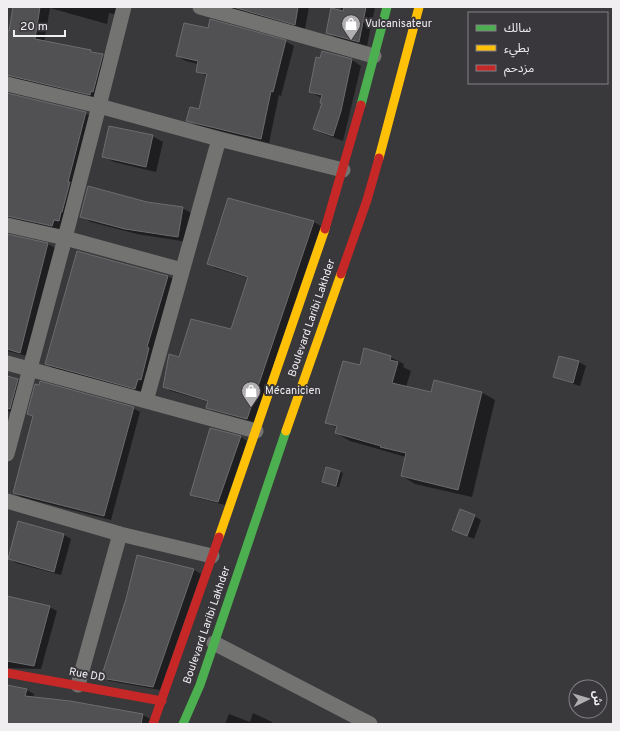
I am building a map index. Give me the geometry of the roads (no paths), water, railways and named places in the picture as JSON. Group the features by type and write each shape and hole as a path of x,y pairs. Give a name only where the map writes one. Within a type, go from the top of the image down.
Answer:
{"main road":[{"name":"Boulevard Laribi Lakhder","path":"153,724 165,702 212,556 331,211 387,7"},
{"name":"Boulevard Laribi Lakhder","path":"183,724 186,708 214,643 366,200 385,137 419,7"},
{"name":"Rue DD","path":"7,673 165,702"}],"street":[{"path":"7,454 65,238 124,7"},
{"path":"200,7 374,56"},
{"path":"7,84 99,106 219,139 343,170"},
{"path":"146,401 219,139"},
{"path":"7,225 65,238 182,270"},
{"path":"7,363 256,431"},
{"path":"7,501 120,534 212,556"},
{"path":"78,685 120,534"},
{"path":"214,643 370,724"}],"place":[{"name":"Vulcanisateur","path":"351,41"},
{"name":"Mécanicien","path":"251,408"}]}
